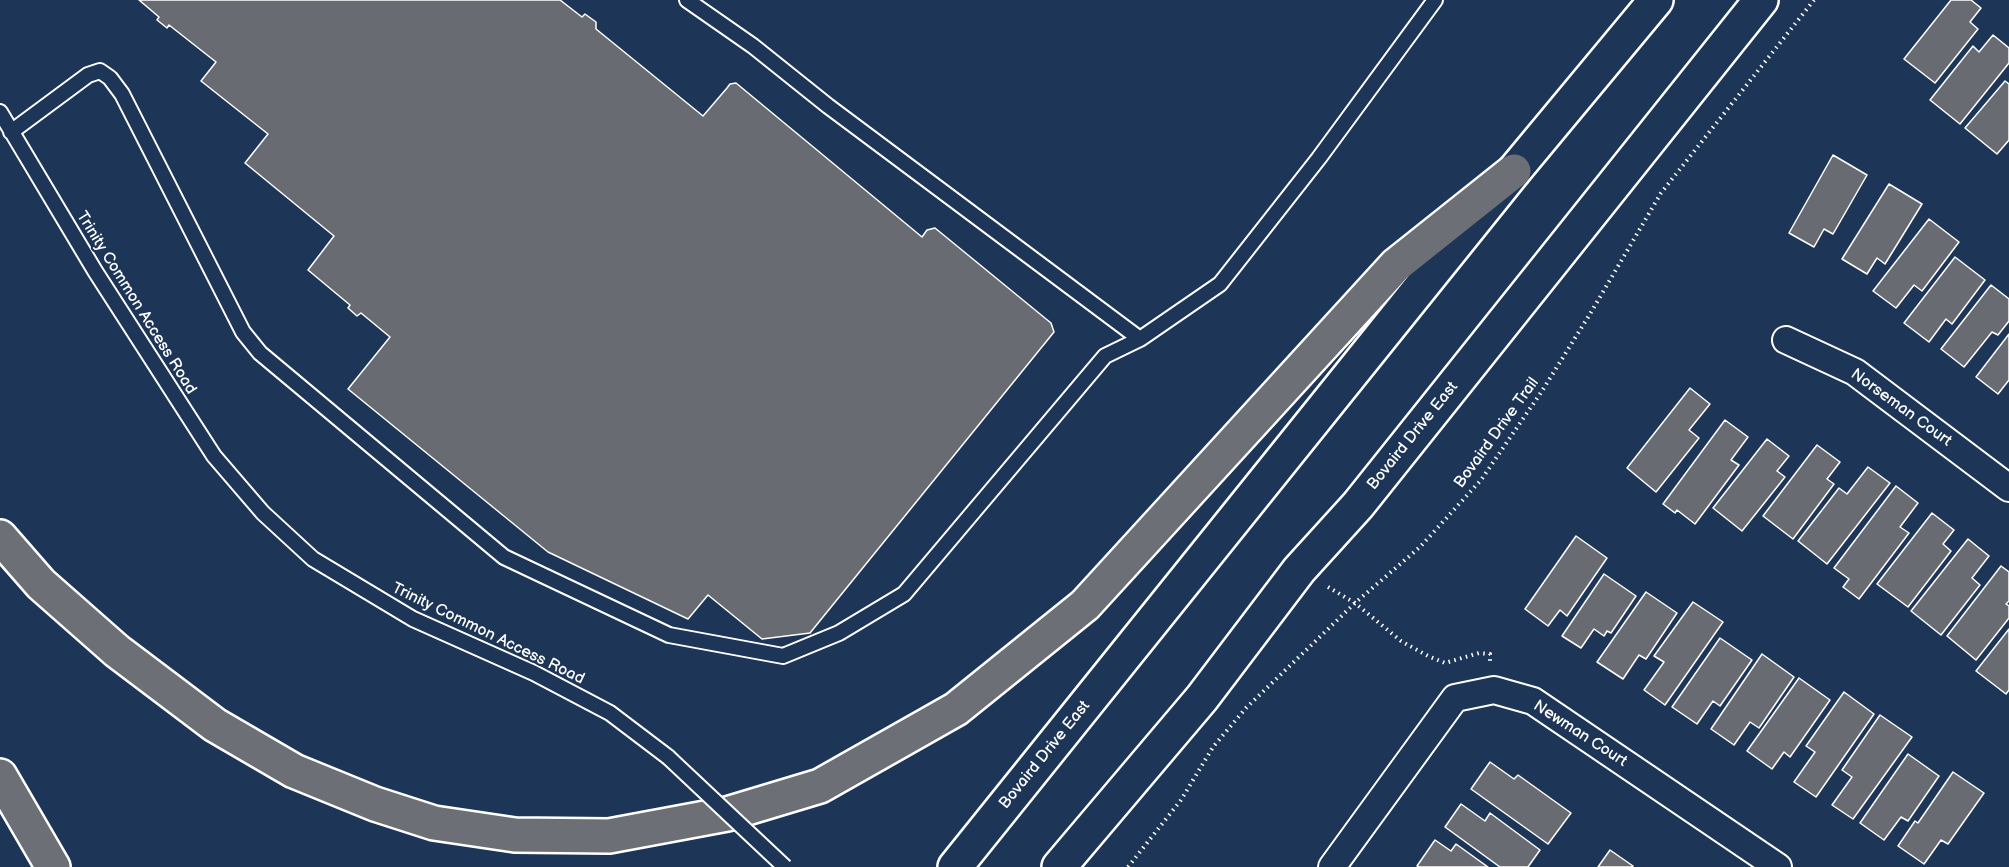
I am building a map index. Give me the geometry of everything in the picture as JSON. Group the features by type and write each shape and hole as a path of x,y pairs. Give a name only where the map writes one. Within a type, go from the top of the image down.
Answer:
{"highway":[{"path":"0,537 41,584 117,651 215,725 294,771 375,804 434,823 515,835 609,836 727,813 820,786 956,709 1085,606 1396,265 1514,171"},
{"path":"0,776 54,867"}],"main road":[{"name":"Bovaird Drive East","path":"955,867 1514,171 1656,0"},
{"name":"Bovaird Drive East","path":"1059,867 1202,698 1299,570 1358,505 1761,0"}],"street":[{"name":"Norseman Court","path":"1786,340 1855,372 2009,488"},
{"name":"Newman Court","path":"1332,867 1455,698 1494,690 1533,701 1778,867"}],"lane":[{"path":"687,0 753,46 828,106 1140,339"},
{"path":"11,132 88,75 100,71 110,78 122,94 243,332 260,353 504,557 669,635 783,656 839,633 904,594 1105,356 1140,339 1220,284 1319,158 1435,0"},
{"name":"Trinity Common Access Road","path":"0,112 94,271 214,456 263,513 313,559 413,619 534,673 610,713 668,757 785,867"}],"path":[{"name":"Bovaird Drive Trail","path":"1128,867 1181,800 1213,747 1239,716 1355,603 1420,547 1481,480 1542,391 1661,193 1814,0"},
{"path":"1299,570 1355,603 1401,640 1428,656 1444,663 1479,653 1490,654 1494,690"}],"building":[{"path":"139,0 560,0 582,17 585,14 596,22 596,29 703,116 730,84 736,83 922,237 927,230 935,228 1051,323 1054,332 810,633 762,639 708,595 688,619 548,552 348,389 390,337 361,313 357,316 348,308 350,305 308,270 334,236 245,163 268,134 201,81 216,62 169,25 167,28 157,20 159,17"},
{"path":"1951,0 1971,0 1981,8 1970,22 1978,29 1935,83 1904,59"},
{"path":"1993,35 2009,48 2009,63 1960,124 1930,100 1973,46 1979,52"},
{"path":"2005,81 2009,84 2009,140 1997,154 1965,128"},
{"path":"1833,155 1867,175 1833,234 1824,229 1814,247 1789,233"},
{"path":"1889,184 1922,204 1885,264 1877,258 1867,274 1842,259"},
{"path":"1929,219 1959,242 1922,291 1914,285 1896,308 1873,291"},
{"path":"1955,257 1985,280 1952,324 1946,319 1929,342 1904,323"},
{"path":"1991,285 2009,299 2009,321 1998,335 1992,332 1964,367 1941,349"},
{"path":"2009,334 2009,380 1998,394 1976,377"},
{"path":"1690,388 1710,404 1689,430 1699,438 1656,492 1627,468"},
{"path":"1725,420 1748,437 1731,460 1739,465 1695,524 1677,510 1675,513 1663,504"},
{"path":"1767,439 1789,456 1777,471 1785,477 1742,531 1713,508"},
{"path":"1817,445 1840,462 1827,479 1834,484 1793,539 1763,516"},
{"path":"1868,467 1890,483 1827,564 1798,541 1839,488 1847,494"},
{"path":"1896,486 1918,503 1900,527 1909,533 1859,599 1843,587 1849,579 1834,568"},
{"path":"1932,513 1954,530 1943,544 1951,551 1908,607 1877,584"},
{"path":"1576,536 1607,558 1567,616 1560,610 1548,626 1525,609"},
{"path":"1968,539 1989,556 1972,578 1980,585 1941,635 1911,611"},
{"path":"2001,566 2009,572 2009,601 2006,604 2009,606 2009,618 1976,660 1947,636"},
{"path":"1604,574 1636,596 1611,633 1607,631 1604,636 1594,629 1581,648 1562,636"},
{"path":"1646,592 1677,613 1646,659 1639,655 1623,679 1597,662"},
{"path":"1693,602 1723,622 1665,705 1644,690 1664,662 1654,656"},
{"path":"2009,629 2009,690 2006,694 1976,671"},
{"path":"1720,638 1752,660 1720,706 1713,701 1697,724 1672,707"},
{"path":"1762,654 1794,677 1759,728 1750,722 1734,745 1711,729"},
{"path":"1799,678 1830,700 1790,757 1784,752 1772,769 1747,751"},
{"path":"1844,692 1874,714 1816,797 1794,782 1815,752 1806,746"},
{"path":"1880,715 1912,737 1853,819 1832,805 1852,777 1842,770"},
{"path":"1908,754 1939,776 1908,821 1901,817 1884,840 1860,823"},
{"path":"1490,762 1514,779 1518,775 1571,813 1548,844 1471,789"},
{"path":"1953,772 1984,793 1948,844 1941,840 1924,864 1898,846 1915,821 1918,823"},
{"path":"1461,804 1485,821 1490,813 1540,850 1528,867 1500,867 1445,827"},
{"path":"1435,840 1451,851 1456,844 1488,867 1417,866"},
{"path":"1610,850 1633,866 1598,867"}]}
